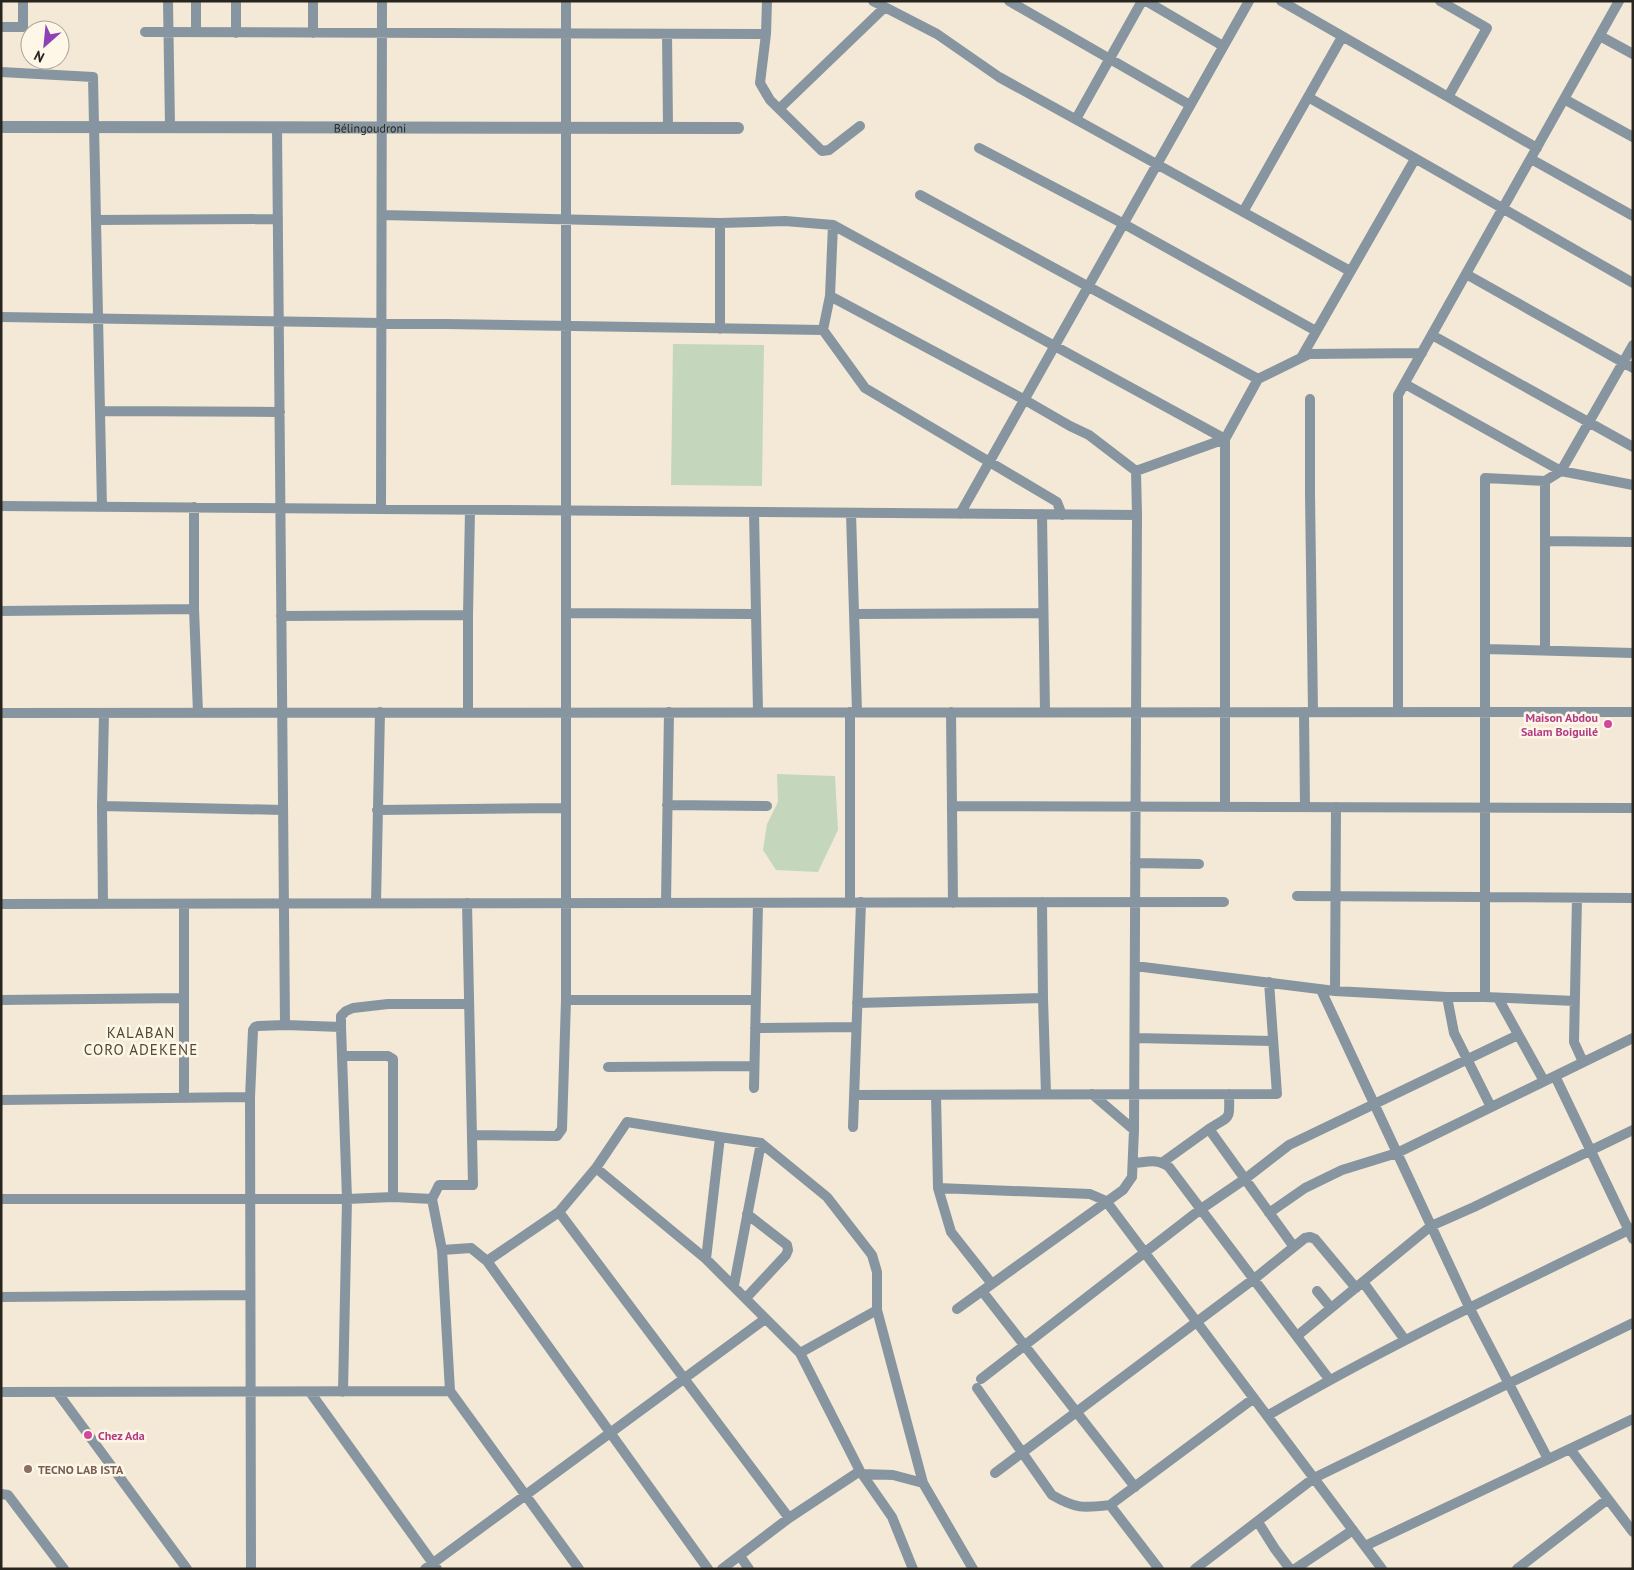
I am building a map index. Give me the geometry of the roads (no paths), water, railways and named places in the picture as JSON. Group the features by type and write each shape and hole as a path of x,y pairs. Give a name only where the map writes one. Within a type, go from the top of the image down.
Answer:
{"street":[{"path":"1,27 23,27 23,1"},
{"path":"168,1 170,127"},
{"path":"196,1 196,32"},
{"path":"236,1 236,32"},
{"path":"313,1 313,33"},
{"path":"381,509 382,1"},
{"path":"472,1134 557,1136 562,1129 566,1000 566,1"},
{"path":"767,1 766,34 760,84 770,100 822,151 829,150 860,126"},
{"path":"873,1 937,34 999,77 1350,271"},
{"path":"1009,1 1190,105"},
{"path":"1076,119 1144,1 1223,46"},
{"path":"960,514 1249,1"},
{"path":"1281,1 1537,148"},
{"path":"1440,1 1488,28 1448,97"},
{"path":"1398,712 1398,395 1619,1"},
{"path":"780,108 884,8"},
{"path":"145,32 766,34"},
{"path":"667,34 668,128"},
{"path":"1243,212 1342,36"},
{"path":"1600,36 1633,54"},
{"path":"1,72 93,77 102,507"},
{"path":"1308,98 1633,283"},
{"path":"1564,100 1633,137"},
{"name":"Bélingoudroni","path":"1,127 738,128"},
{"path":"277,128 285,1025"},
{"path":"979,148 1124,224 1316,331"},
{"path":"1301,358 1415,159"},
{"path":"1530,159 1633,216"},
{"path":"920,195 1258,379"},
{"path":"382,215 720,223 784,221 833,225 1225,439"},
{"path":"96,220 278,219"},
{"path":"720,223 720,328"},
{"path":"833,225 830,296 823,330 864,388 1057,502 1062,514"},
{"path":"1466,274 1633,368"},
{"path":"830,296 1089,435 1136,470"},
{"path":"1,317 823,330"},
{"path":"1432,335 1633,447"},
{"path":"1485,997 1485,478 1545,481 1561,471 1633,344"},
{"path":"1225,807 1225,439 1258,379 1309,354 1422,353"},
{"path":"1404,384 1561,471 1633,485"},
{"path":"1305,807 1309,712 1310,399"},
{"path":"100,410 280,412"},
{"path":"1136,470 1225,439"},
{"path":"957,1309 1123,1190 1132,1177 1134,1163 1138,515 1136,470"},
{"path":"1545,481 1545,651"},
{"path":"1,506 1138,515"},
{"path":"194,508 194,609 198,713"},
{"path":"468,712 470,510"},
{"path":"754,512 758,712"},
{"path":"850,903 854,712 851,513"},
{"path":"1042,514 1045,712"},
{"path":"1545,541 1633,542"},
{"path":"1,611 194,609"},
{"path":"566,613 756,614"},
{"path":"854,614 1043,614"},
{"path":"281,616 468,615"},
{"path":"1485,649 1633,653"},
{"path":"376,903 380,712"},
{"path":"666,903 669,712"},
{"path":"951,712 953,902"},
{"path":"1,713 1633,712"},
{"path":"103,904 102,806 104,713"},
{"path":"667,805 767,806"},
{"path":"102,806 283,810"},
{"path":"952,806 1633,808"},
{"path":"1334,991 1336,807"},
{"path":"377,810 566,808"},
{"path":"1136,863 1199,864"},
{"path":"1297,896 1633,898"},
{"path":"1578,898 1574,1042 1583,1062"},
{"path":"853,1127 861,902"},
{"path":"1042,902 1046,1094"},
{"path":"1,904 1224,902"},
{"path":"467,903 473,1185 438,1185 432,1199 442,1250 450,1391 579,1569"},
{"path":"754,1088 758,903"},
{"path":"184,904 184,1098"},
{"path":"1135,966 1321,990 1447,997 1575,1001"},
{"path":"854,1095 1277,1094 1269,982"},
{"path":"1321,990 1469,1307 1548,1459"},
{"path":"1447,997 1454,1033 1491,1107"},
{"path":"1,1000 184,998"},
{"path":"857,1003 1043,998"},
{"path":"1498,998 1544,1081"},
{"path":"566,1000 756,1000"},
{"path":"343,1392 347,1199 341,1016 353,1008 388,1004 469,1004"},
{"path":"251,1569 250,1097 253,1030 258,1026 285,1025 341,1027"},
{"path":"755,1028 856,1027"},
{"path":"1254,1398 1110,1505 1085,1508 1068,1504 1052,1494 1022,1453 979,1383 1024,1344 1289,1145 1518,1034"},
{"path":"1134,1038 1273,1041"},
{"path":"1269,1213 1305,1188 1342,1170 1397,1153 1633,1038"},
{"path":"342,1056 388,1056 393,1059 393,1197"},
{"path":"608,1068 754,1066"},
{"path":"1267,1416 1329,1379 1469,1307 1631,1232 1555,1076"},
{"path":"1092,1094 1134,1130"},
{"path":"1162,1162 1209,1129 1226,1120 1229,1114 1229,1094"},
{"path":"936,1095 938,1188 951,1232 992,1284"},
{"path":"1,1100 250,1097"},
{"path":"487,1261 559,1212 596,1168 627,1122 760,1143 827,1197 872,1255 877,1272 877,1310 923,1483 973,1569"},
{"path":"1209,1129 1294,1247"},
{"path":"1297,1336 1431,1226 1633,1130"},
{"path":"706,1259 720,1137"},
{"path":"734,1285 760,1143"},
{"path":"1134,1163 1154,1161 1162,1162 1169,1167 1329,1379"},
{"path":"596,1168 706,1259 800,1352 861,1473 892,1517 913,1569"},
{"path":"938,1188 1090,1194 1106,1201 1382,1569"},
{"path":"1,1199 347,1199 393,1197 432,1199"},
{"path":"559,1212 789,1518"},
{"path":"746,1298 786,1255 788,1250 787,1245 747,1214"},
{"path":"995,1473 1254,1279 1305,1238 1315,1239 1359,1285 1405,1340"},
{"path":"442,1250 471,1248 487,1261 708,1569"},
{"path":"982,1291 1135,1487"},
{"path":"1317,1291 1331,1308"},
{"path":"1,1296 250,1295"},
{"path":"800,1352 877,1310"},
{"path":"310,1392 432,1567 765,1318"},
{"path":"1195,1569 1314,1478 1633,1323"},
{"path":"1,1392 450,1391"},
{"path":"57,1392 187,1569"},
{"path":"1365,1546 1633,1419"},
{"path":"1570,1449 1633,1532"},
{"path":"722,1569 789,1518 861,1473 893,1476 923,1483"},
{"path":"1,1494 8,1494 64,1569"},
{"path":"1517,1569 1608,1499"},
{"path":"1110,1505 1159,1569"},
{"path":"1258,1522 1290,1569"},
{"path":"1295,1569 1353,1530"},
{"path":"740,1556 749,1569"}],"place":[{"name":"Maison Abdou Salam Boiguilé","path":"1608,724"},
{"name":"Chez Ada","path":"88,1435"},
{"name":"TECNO LAB ISTA","path":"28,1469"}],"district":[{"name":"KALABAN CORO ADEKENE","path":"141,1040"}]}
